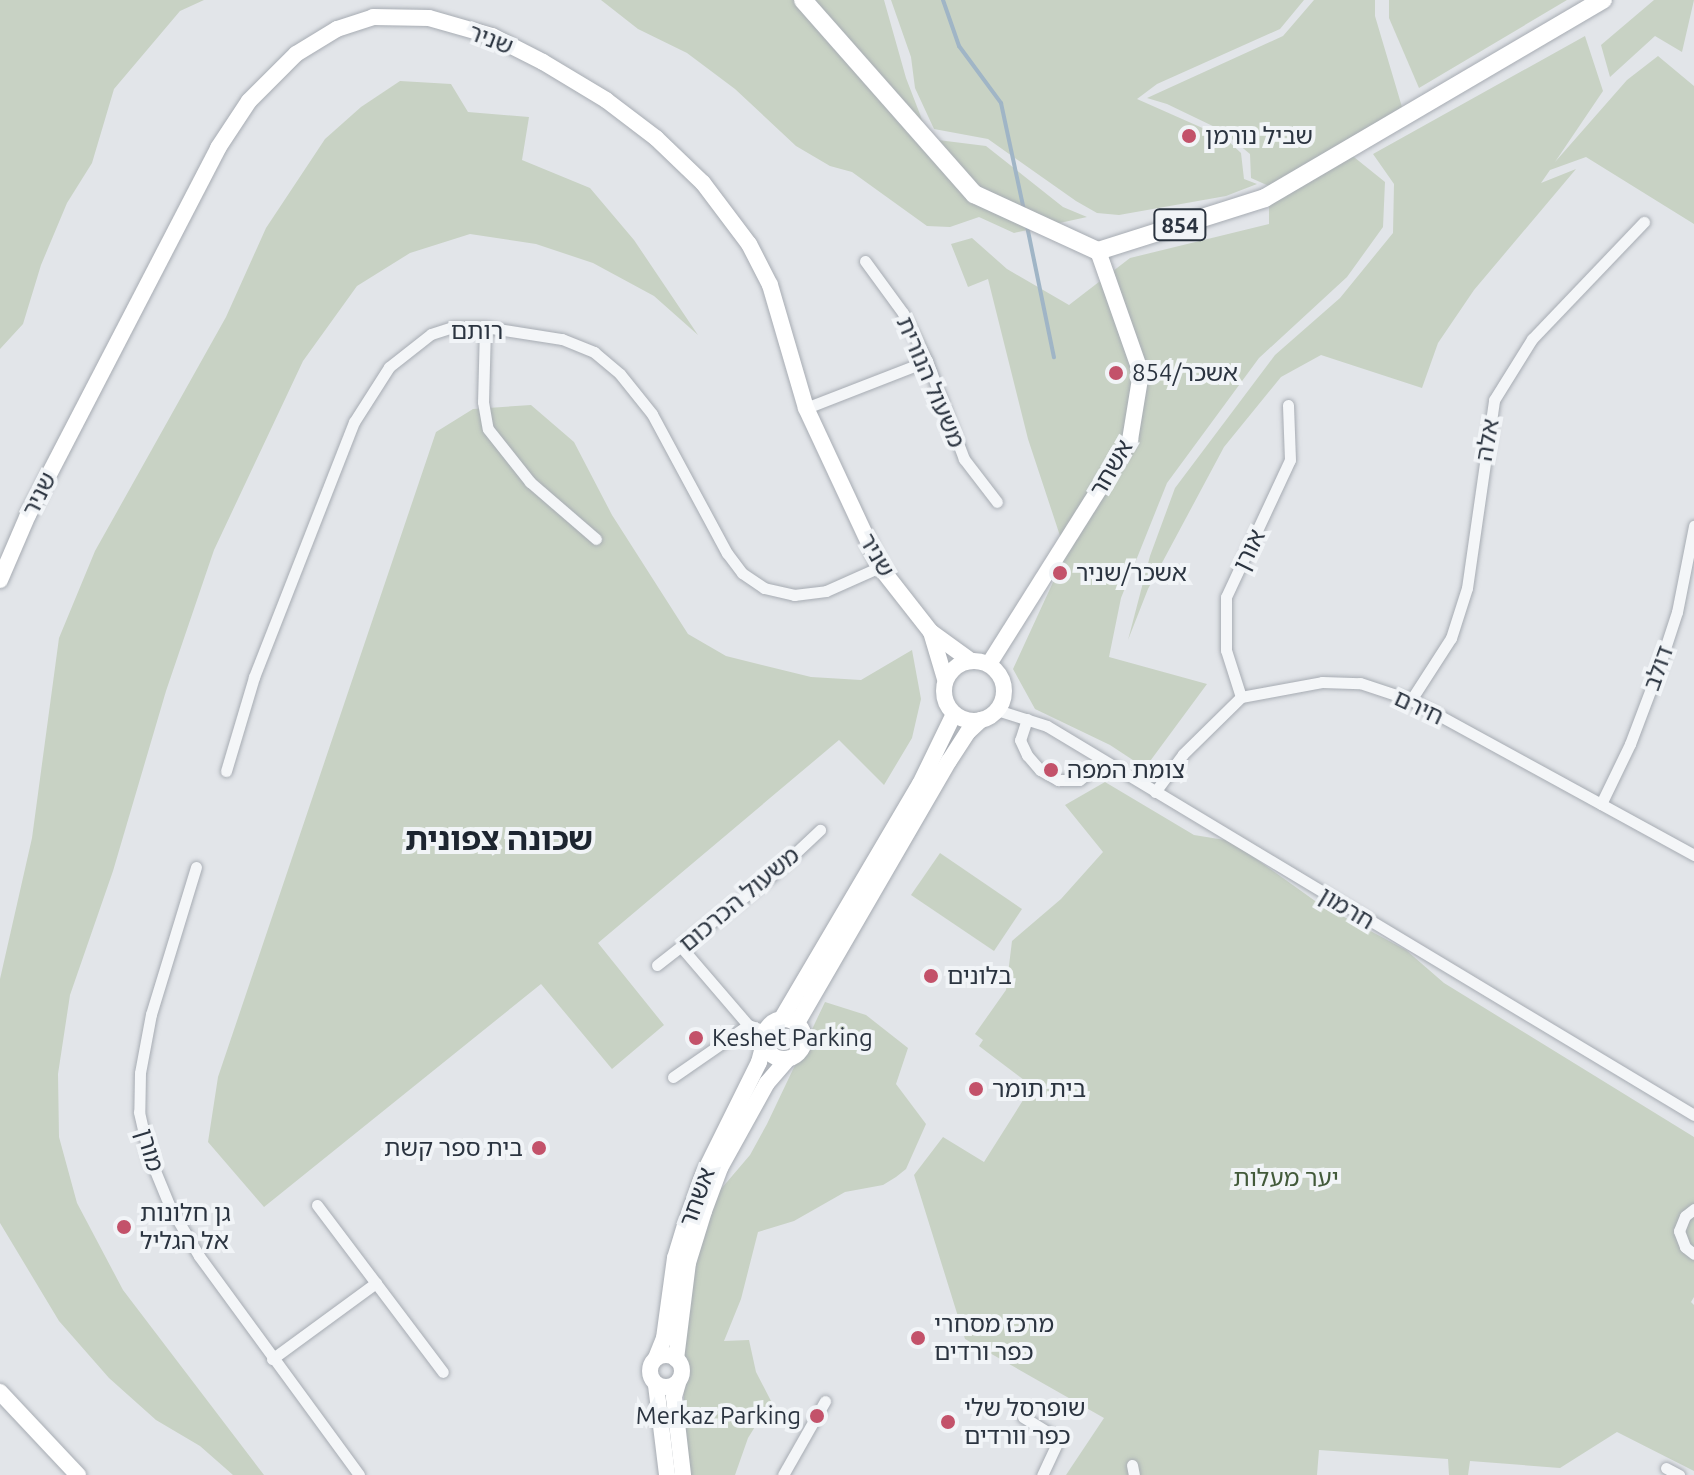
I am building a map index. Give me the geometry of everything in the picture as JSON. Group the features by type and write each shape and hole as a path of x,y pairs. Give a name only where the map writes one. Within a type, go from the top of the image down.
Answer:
{"main road":[{"path":"803,0 974,194 1098,251"},
{"name":"854","path":"1098,251 1265,198 1603,0"},
{"name":"שניר","path":"0,580 28,515 218,148 249,101 296,54 337,29 373,17 429,18 492,36 606,100 656,138 703,183 749,244 770,285 806,408 880,567 931,632 971,661"},
{"name":"אשחר","path":"989,664 1130,440 1141,373 1098,251"},
{"name":"שניר","path":"931,632 945,679"},
{"path":"789,1020 968,732 997,710 1004,685 989,664 971,661 959,664 945,679 944,698 954,714 971,721 981,720"},
{"path":"789,1020 920,784 954,714"},
{"path":"789,1020 804,1040 799,1052 788,1059 776,1058 764,1037 771,1022 789,1020"},
{"name":"אשחר","path":"656,1358 664,1338 675,1258 686,1223 703,1175 759,1062 764,1037"},
{"name":"אשחר","path":"676,1359 688,1263 720,1168 767,1083 788,1059"},
{"path":"667,1475 656,1385 649,1370 656,1358 664,1355 676,1359 682,1372 674,1397 683,1475"},
{"path":"656,1385 668,1388 678,1383"},
{"path":"0,1392 78,1475"}],"street":[{"name":"אלה","path":"1411,700 1451,638 1467,588 1494,400 1532,339 1644,222"},
{"name":"משעול הנורית","path":"865,261 903,313 927,361 964,459 997,502"},
{"name":"רותם","path":"226,771 260,663 354,422 370,392 389,367 431,334 452,327 485,327 562,339 594,352 620,374 652,414 727,553 742,573 764,588 794,595 826,591 880,567"},
{"path":"485,327 483,402 488,429 530,482 596,539"},
{"path":"806,408 927,361"},
{"name":"אורן","path":"1241,697 1226,650 1226,597 1290,460 1288,405"},
{"name":"דולב","path":"1601,804 1630,744 1658,670 1677,612 1694,526"},
{"name":"חירם","path":"1241,697 1322,682 1360,683 1411,700 1694,855"},
{"path":"1155,792 1183,754 1241,697"},
{"name":"חרמון","path":"997,710 1047,726 1694,1115"},
{"path":"1027,719 1020,740 1027,755 1040,770 1058,780 1079,780 1104,761"},
{"name":"משעול הכרכום","path":"657,965 772,875 820,830"},
{"name":"מורן","path":"196,867 151,1014 140,1073 139,1112 149,1156 170,1207 199,1256 359,1475"},
{"path":"682,948 748,1025 764,1037"},
{"path":"673,1077 748,1025"},
{"path":"317,1205 443,1372"},
{"path":"1694,1209 1685,1216 1679,1231 1685,1247 1694,1254"},
{"path":"272,1359 376,1283"},
{"path":"783,1475 825,1401"},
{"path":"1023,1417 1059,1439 1042,1475"},
{"path":"1666,1468 1679,1475"}],"green space":[{"path":"0,0 204,0 180,11 114,89 92,163 67,203 41,265 23,324 0,349"},
{"path":"601,0 884,0 906,78 931,143 938,140 986,146 1063,207 1087,217 1014,233 979,217 950,227 927,226 852,172 830,166 796,146 735,89 687,53 638,29"},
{"path":"891,0 1304,0 1280,29 1157,84 1137,99 1225,138 1241,153 1244,179 1257,184 1226,196 1119,215 1097,213 1076,201 988,139 934,129 915,88 911,57"},
{"path":"1314,0 1375,0 1375,16 1402,107 1339,145 1385,182 1383,227 1347,277 1259,358 1167,483 1121,598 1109,657 1207,684 1145,768 1110,745 1035,709 1013,669 1066,554 1028,439 988,279 968,287 951,244 972,238 1007,269 1069,305 1130,258 1269,224 1269,186 1251,178 1250,154 1221,130 1167,104 1147,98 1283,36"},
{"path":"1389,0 1567,0 1419,88 1389,18"},
{"path":"1654,0 1694,0 1682,52 1655,36 1610,77 1601,45"},
{"path":"1585,36 1603,91 1555,162 1627,80 1658,56 1694,86 1694,224 1586,157 1550,170 1541,183 1576,169 1474,290 1438,343 1422,388 1321,355 1281,377 1224,447 1148,589 1128,640 1150,556 1175,488 1275,355 1340,298 1393,233 1394,184 1373,154"},
{"path":"400,81 451,84 468,112 529,117 522,160 590,188 634,240 698,335 654,296 593,263 536,244 470,234 410,253 357,286 303,361 214,550 166,691 113,871 70,995 58,1074 59,1137 77,1203 123,1290 264,1475 233,1475 200,1446 156,1420 109,1378 59,1321 0,1223 0,979 32,838 59,638 95,551 226,317 266,228 325,139 361,107"},
{"path":"531,405 574,442 612,515 688,634 726,656 811,677 861,680 912,650 921,699 912,738 884,785 839,740 598,943 664,1025 612,1069 541,984 264,1207 208,1142 218,1077 436,432 473,409"},
{"name":"יער מעלות","path":"1105,782 1194,835 1231,841 1318,903 1406,950 1444,983 1694,1137 1694,1297 1691,1302 1694,1305 1694,1471 1617,1432 1560,1468 1470,1461 1468,1475 1449,1475 1448,1459 1319,1450 1317,1475 1066,1475 1104,1418 965,1339 914,1175 943,1137 984,1162 1032,1086 979,1046 983,1040 975,1034 1006,990 1012,941 1061,899 1103,852 1065,805"},
{"path":"940,853 1022,909 994,951 911,895"},
{"path":"825,1002 866,1015 908,1048 896,1084 926,1124 906,1169 896,1177 883,1185 845,1192 794,1221 758,1232 741,1299 724,1341 749,1340 756,1372 771,1401 748,1438 735,1475 687,1475 682,1350 686,1300 704,1226 715,1196 750,1155 767,1124"}],"waterway":[{"path":"943,0 959,46 1001,103 1024,210"},
{"path":"1027,226 1054,357"}],"place":[{"name":"שביל נורמן","path":"1189,136"},
{"name":"אשכר/854","path":"1116,373"},
{"name":"אשכר/שניר","path":"1060,573"},
{"name":"צומת המפה","path":"1051,770"},
{"name":"בלונים","path":"931,976"},
{"name":"Keshet Parking","path":"696,1038"},
{"name":"בית תומר","path":"976,1089"},
{"name":"בית ספר קשת","path":"539,1148"},
{"name":"גן חלונות אל הגליל","path":"124,1227"},
{"name":"מרכז מסחרי כפר ורדים","path":"918,1338"},
{"name":"Merkaz Parking","path":"817,1416"},
{"name":"שופרסל שלי כפר וורדים","path":"948,1422"}],"district":[{"name":"שכונה צפונית","path":"499,838"}]}
